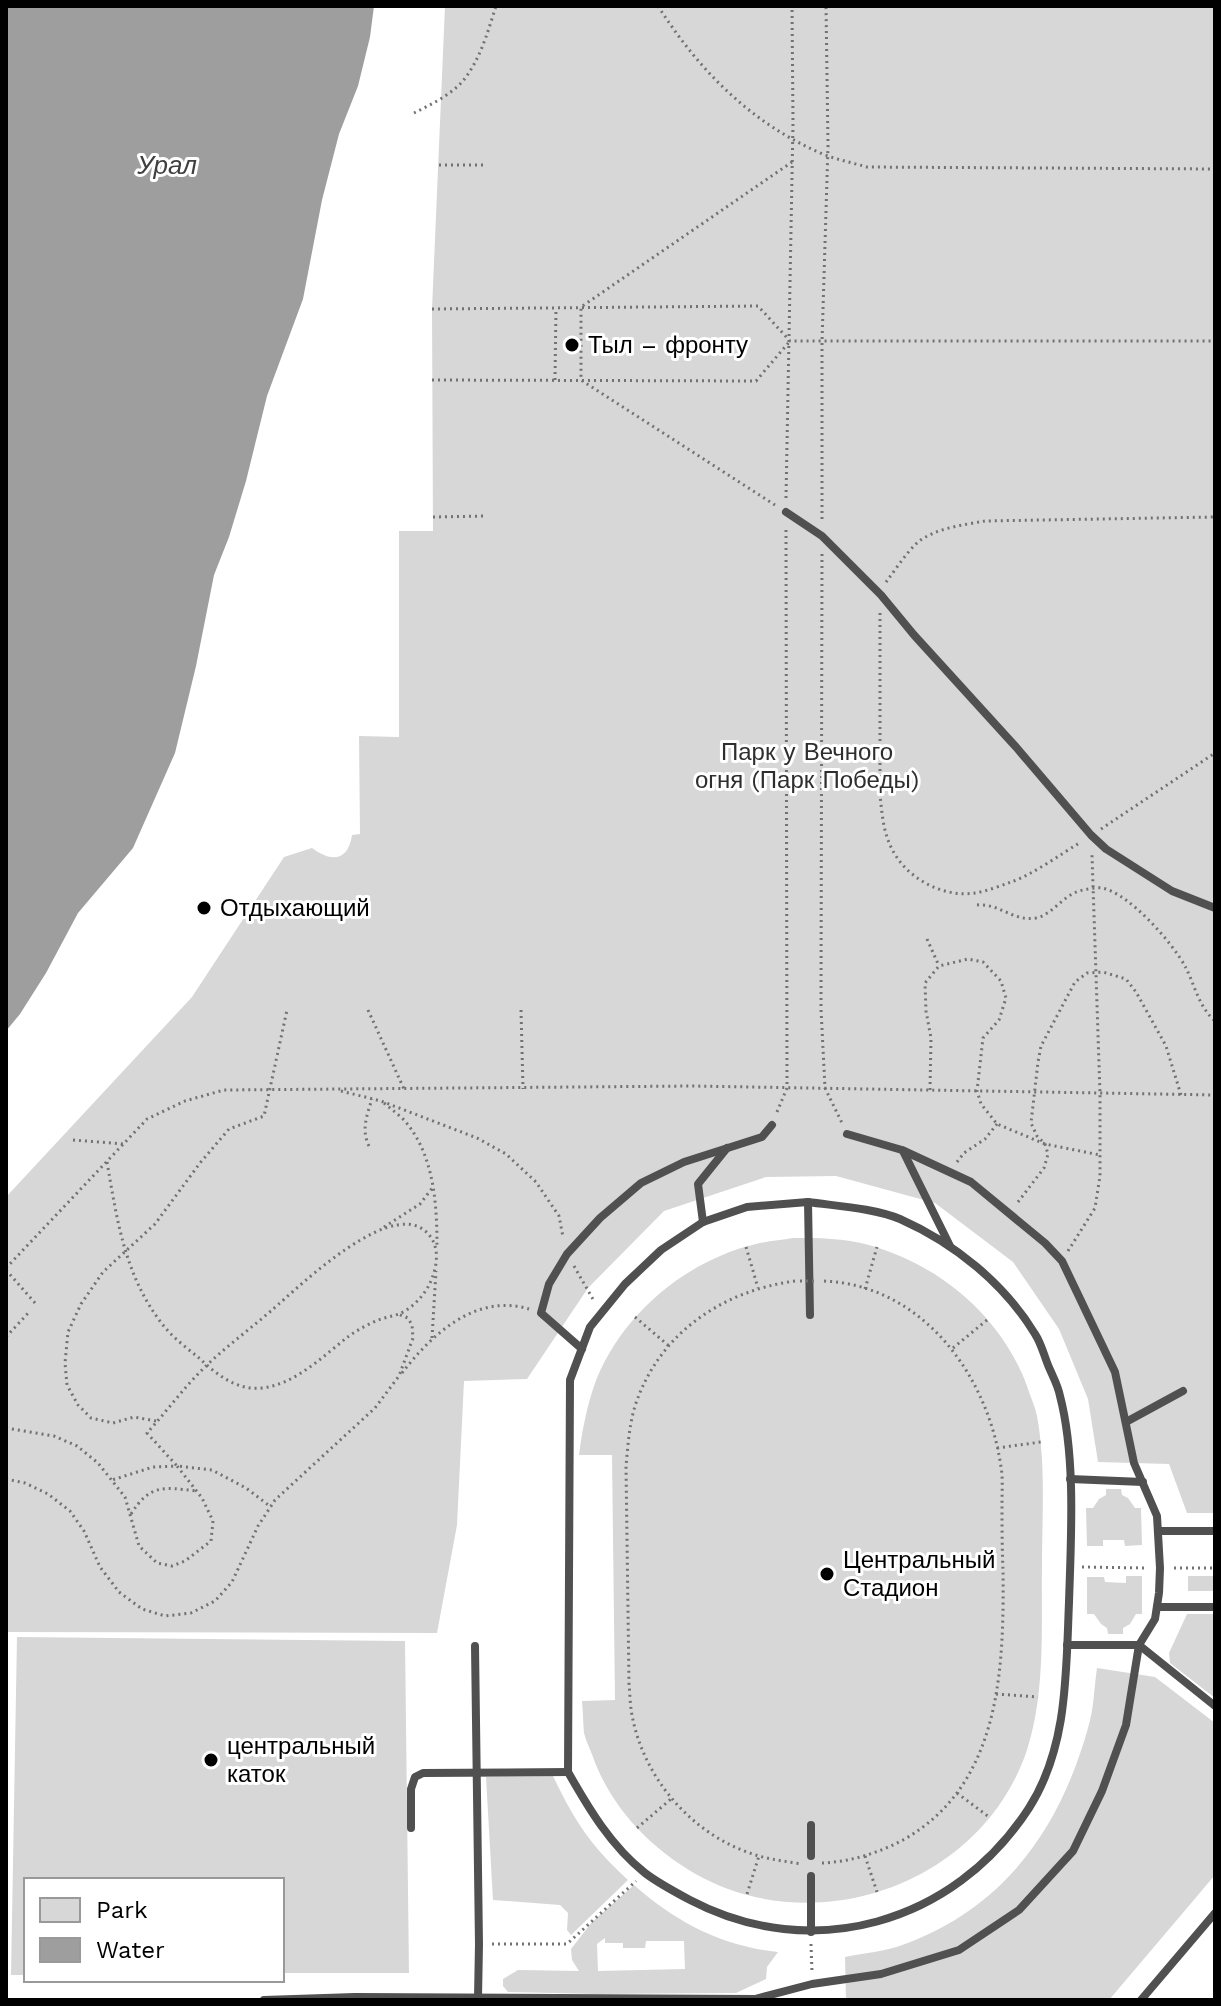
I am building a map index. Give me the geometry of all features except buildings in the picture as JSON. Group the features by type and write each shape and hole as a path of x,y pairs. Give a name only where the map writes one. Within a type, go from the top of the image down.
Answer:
{"lane":[{"path":"786,512 822,536 881,595 1106,849 1172,891 1215,908"},
{"path":"582,1349 541,1313 549,1284 567,1254 600,1218 641,1183 684,1162 762,1137 772,1125"},
{"path":"264,2000 755,1999 812,1984 881,1974 959,1950 1019,1910 1073,1851 1102,1791 1126,1725 1139,1645 1155,1619 1157,1607 1160,1568 1157,1516 1134,1463 1115,1372 1062,1261 1045,1243 971,1182 902,1150 847,1134"},
{"path":"703,1222 698,1184 728,1147"},
{"path":"902,1150 950,1247"},
{"path":"808,1202 810,1315"},
{"path":"808,1202 852,1207 897,1218 950,1247 997,1284 1036,1335 1060,1393 1068,1436 1070,1567 1061,1725 1049,1768 1029,1807 981,1865 953,1888 920,1907 866,1925 811,1932 762,1927 715,1913 645,1873 594,1818 568,1772 570,1380 590,1327 625,1284 661,1250 703,1222 747,1207 808,1202"},
{"path":"1126,1422 1183,1391"},
{"path":"1070,1479 1143,1482"},
{"path":"1158,1531 1215,1531"},
{"path":"1157,1607 1215,1607"},
{"path":"1067,1645 1139,1645 1215,1706"},
{"path":"475,1646 478,1998"},
{"path":"411,1828 411,1789 415,1777 423,1773 568,1772"},
{"path":"811,1825 814,1860"},
{"path":"811,1876 811,1932"},
{"path":"1141,2000 1215,1913"}],"path":[{"path":"414,113 441,99 462,82 476,60 496,6"},
{"path":"658,6 701,65 743,108 791,139 827,156 867,167 1215,169"},
{"path":"772,1125 787,1088 786,512 792,6"},
{"path":"826,6 821,1009 825,1088 847,1134"},
{"path":"581,307 792,162"},
{"path":"439,165 486,165"},
{"path":"432,309 758,306 790,341 1215,341"},
{"path":"555,380 556,307"},
{"path":"581,307 581,380"},
{"path":"432,380 756,381 790,341"},
{"path":"581,380 786,512"},
{"path":"433,517 485,516"},
{"path":"1215,517 985,521 937,532 918,542 886,583 881,595 878,627 883,821 892,850 905,869 924,883 947,892 973,893 1014,882 1215,753"},
{"path":"1062,1261 1095,1208 1100,1176 1091,835"},
{"path":"977,905 992,905 1023,918 1040,918 1068,895 1080,890 1102,888 1115,893 1140,911 1177,953 1202,1005 1215,1021"},
{"path":"927,939 939,966"},
{"path":"930,1090 931,1038 925,983 939,966 968,959 983,962 1001,981 1006,998 999,1020 983,1038 977,1091 981,1104 997,1124 1045,1144 1100,1155"},
{"path":"1010,1215 1044,1168 1048,1154 1031,1123 1041,1046 1075,982 1087,973 1103,972 1126,979 1166,1046 1181,1095"},
{"path":"158,1421 134,1417 113,1423 91,1418 78,1405 67,1385 65,1363 68,1332 81,1304 103,1272 155,1224 229,1129 264,1116 287,1010"},
{"path":"368,1010 404,1089"},
{"path":"521,1010 523,1089"},
{"path":"35,1303 6,1269 147,1119 185,1101 224,1090 693,1086 1215,1095"},
{"path":"333,1090 381,1101 477,1138 506,1154 536,1182 559,1216 567,1254 601,1313"},
{"path":"369,1146 365,1132 372,1099"},
{"path":"381,1101 403,1119 419,1142 434,1186 437,1251 432,1338"},
{"path":"949,1172 964,1153 985,1139 997,1124"},
{"path":"73,1140 124,1144"},
{"path":"107,1162 119,1232 138,1287 164,1327 231,1383 258,1389 279,1385 305,1371 352,1334 398,1314 422,1295 434,1273 437,1251 430,1237 413,1224 377,1231"},
{"path":"6,1428 54,1436 77,1446 98,1463 125,1497 139,1546 157,1563 172,1566 185,1561 211,1541 213,1521 202,1498 147,1433 207,1366 340,1252 420,1204 434,1186"},
{"path":"746,1247 758,1288"},
{"path":"865,1289 877,1247"},
{"path":"803,1864 746,1852 719,1839 694,1821 672,1799 640,1745 632,1715 629,1684 628,1435 648,1376 669,1346 712,1308 739,1294 769,1285 832,1281 891,1299 918,1316 952,1349 974,1382 1001,1468 1004,1627 996,1694 985,1742 973,1769 957,1793 937,1815 914,1833 888,1847 832,1863 814,1860"},
{"path":"6,1479 25,1483 48,1494 70,1511 84,1531 100,1567 119,1592 142,1609 165,1616 191,1613 215,1601 232,1582 258,1526 275,1500 375,1408 432,1338 454,1321 485,1308 512,1305 541,1313"},
{"path":"6,1337 30,1311"},
{"path":"398,1314 408,1318 413,1338 399,1376"},
{"path":"635,1317 669,1346"},
{"path":"952,1349 987,1320"},
{"path":"997,1448 1041,1442"},
{"path":"112,1480 153,1467 212,1470 246,1488 271,1507"},
{"path":"130,1516 140,1500 155,1490 196,1491"},
{"path":"1070,1567 1215,1568"},
{"path":"996,1694 1038,1697"},
{"path":"957,1793 989,1817"},
{"path":"637,1828 672,1799"},
{"path":"747,1894 759,1856"},
{"path":"865,1856 877,1892"},
{"path":"479,1944 567,1944 645,1873"},
{"path":"811,1932 812,1984"}],"green space":[{"name":"Парк у Вечного огня (Парк Победы)","path":"445,6 1215,6 1215,1513 1187,1513 1169,1464 1098,1462 1088,1399 1059,1329 1013,1262 935,1203 836,1176 766,1177 664,1211 588,1288 527,1379 464,1381 457,1525 437,1633 6,1632 6,1197 192,997 284,857 312,848 326,856 343,855 352,835 360,834 359,736 399,737 399,531 433,531 432,309"},
{"name":"Центральный Стадион","path":"793,1238 850,1241 895,1254 943,1280 984,1316 1016,1361 1035,1408 1042,1453 1043,1490 1040,1682 1027,1750 1005,1796 975,1834 937,1864 894,1886 847,1899 798,1903 750,1896 685,1868 637,1828 611,1795 601,1776 584,1733 582,1701 615,1700 612,1455 579,1455 593,1389 618,1339 636,1316 656,1296 704,1264 756,1244"},
{"path":"1106,1489 1121,1489 1122,1495 1135,1508 1141,1508 1142,1545 1125,1546 1124,1540 1103,1540 1103,1546 1087,1546 1086,1508 1093,1508 1106,1495"},
{"path":"1126,1576 1142,1576 1142,1614 1136,1614 1130,1624 1123,1628 1123,1634 1108,1634 1107,1628 1094,1614 1087,1614 1087,1577 1104,1577 1105,1582 1126,1583"},
{"path":"1188,1576 1215,1576 1215,1591 1188,1591"},
{"path":"1187,1614 1215,1614 1215,1698 1170,1663 1169,1653"},
{"name":"центральный каток","path":"17,1637 405,1641 409,1973 284,1973 284,1878 24,1878 24,1975 11,1975"},
{"path":"1097,1668 1155,1677 1215,1723 1215,1875 1109,2000 846,2000 845,1957 898,1946 940,1928 972,1909 1024,1860 1062,1799 1076,1764 1090,1721"},
{"path":"553,1776 585,1832 628,1880 571,1935 567,1930 568,1913 560,1905 493,1900 486,1777"},
{"path":"634,1885 666,1910 700,1930 737,1944 778,1952 767,1967 766,1979 736,1993 508,1992 503,1986 503,1979 518,1970 579,1971 572,1960 571,1949 592,1922","holes":["605,1938 605,1943 623,1943 623,1948 645,1948 646,1941 684,1941 685,1969 598,1971 597,1944"]}],"water":[{"name":"Урал","path":"6,6 374,6 358,86 339,134 322,200 303,299 267,396 246,481 214,575 175,753 133,848 78,913 46,973 6,1031"}],"place":[{"name":"Тыл – фронту","path":"572,345"},
{"name":"Отдыхающий","path":"204,908"},
{"name":"Центральный Стадион","path":"827,1574"},
{"name":"центральный каток","path":"211,1760"}]}
